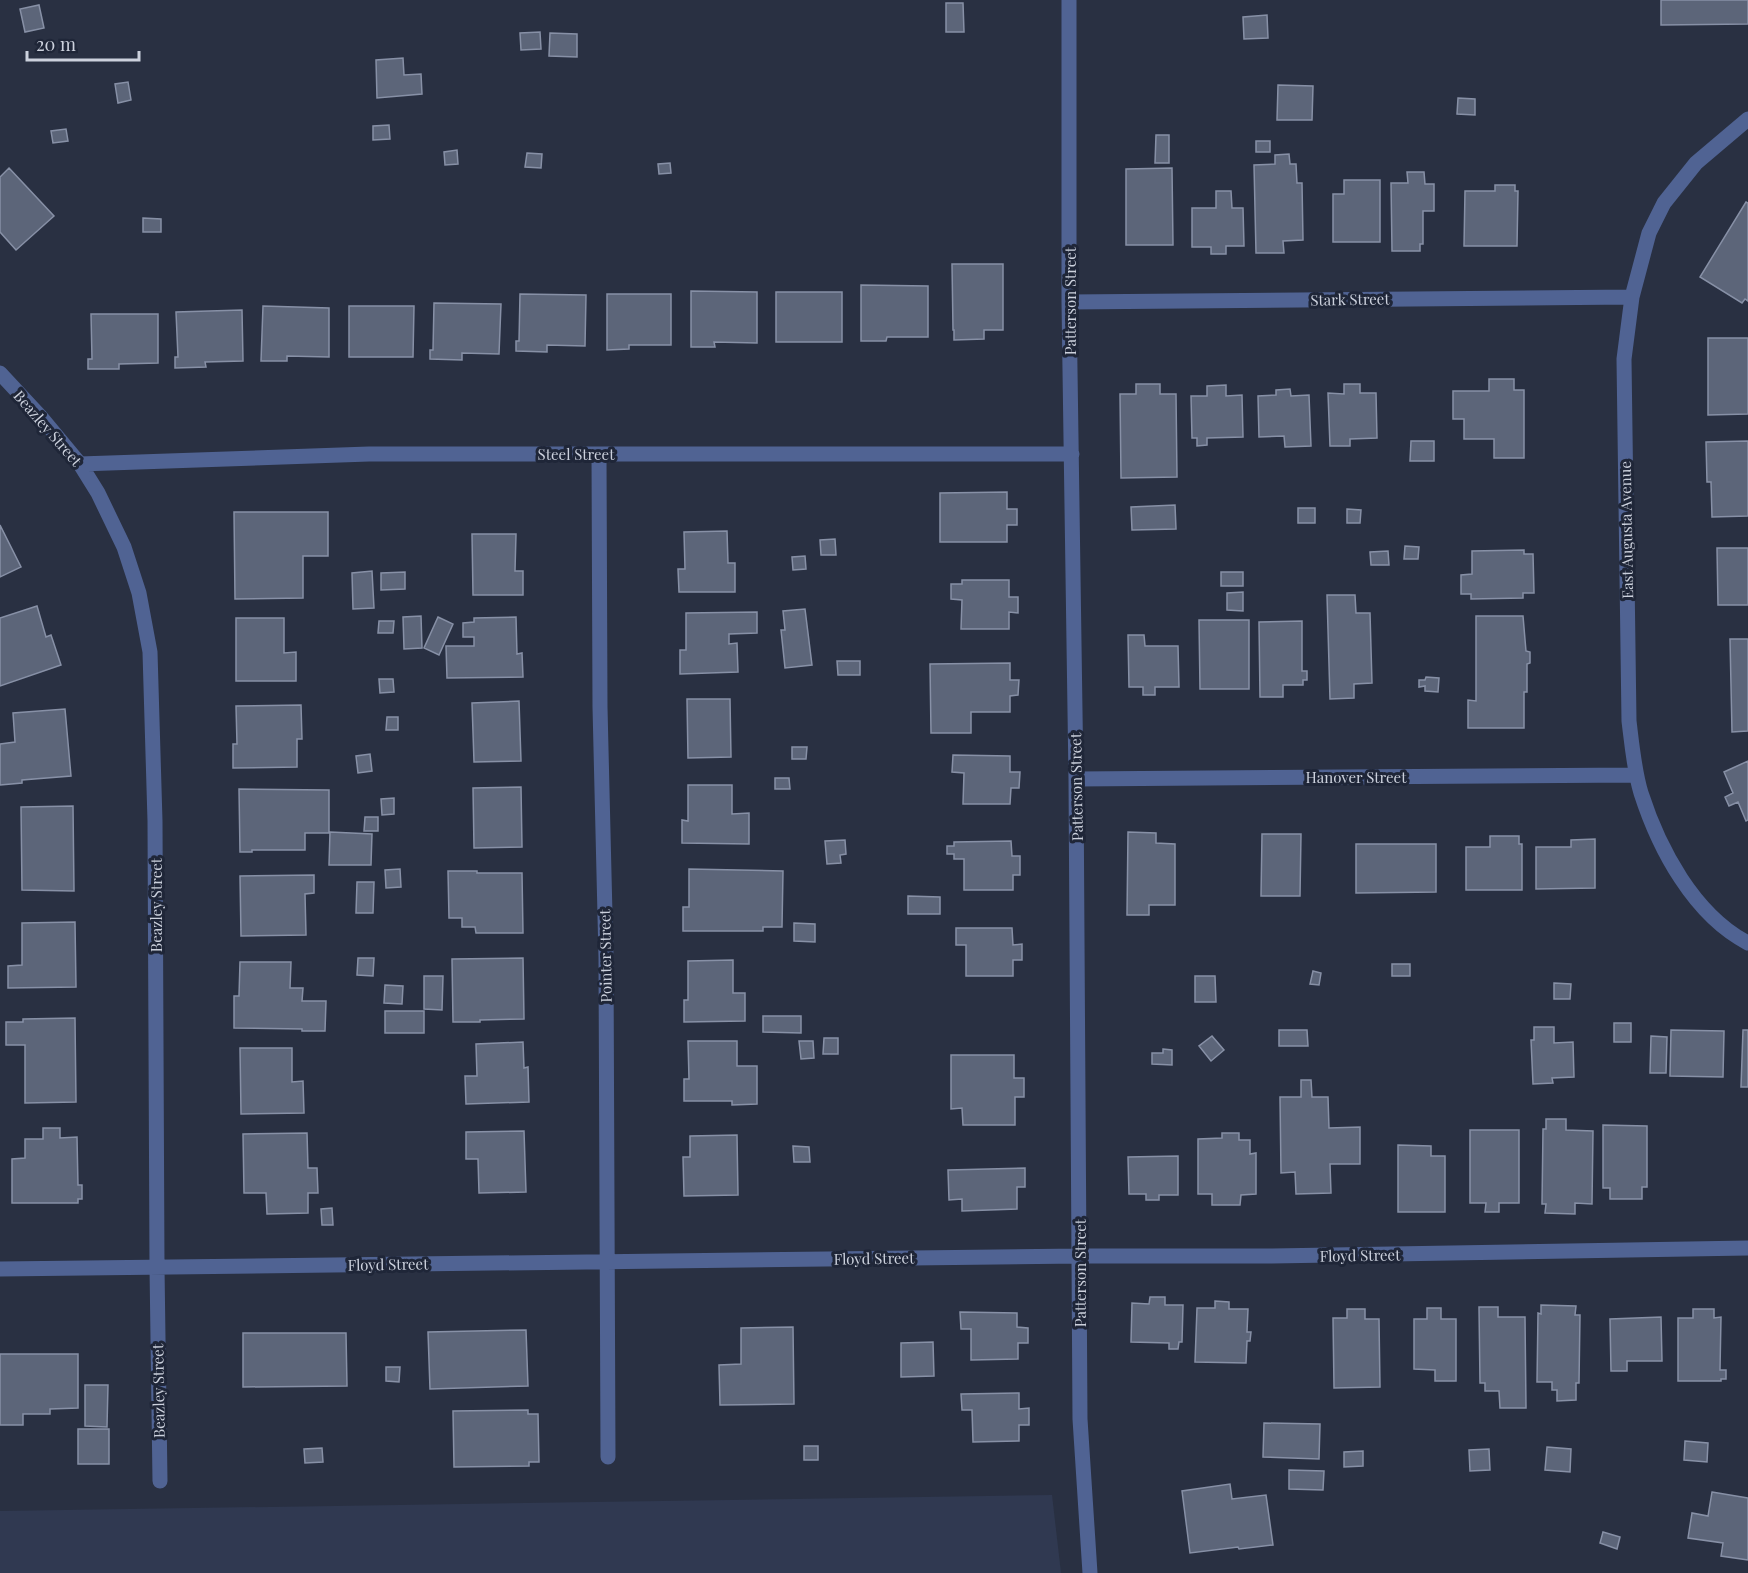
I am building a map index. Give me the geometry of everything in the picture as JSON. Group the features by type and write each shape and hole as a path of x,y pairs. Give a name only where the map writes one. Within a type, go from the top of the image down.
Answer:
{"street":[{"name":"Patterson Street","path":"1069,0 1069,302 1076,779 1080,1419 1090,1573"},
{"name":"East Augusta Avenue","path":"1748,119 1696,163 1665,203 1649,232 1632,297 1624,359 1629,721 1636,775 1659,841 1680,878 1705,909 1748,943"},
{"name":"Stark Street","path":"1069,302 1632,297"},
{"name":"Beazley Street","path":"0,373 80,464 98,493 124,547 139,593 150,652 155,820 160,1481"},
{"name":"Steel Street","path":"80,464 369,454 1072,454"},
{"name":"Pointer Street","path":"599,454 600,695 606,957 608,1457"},
{"name":"Hanover Street","path":"1076,779 1636,775"},
{"name":"Floyd Street","path":"0,1269 1080,1256 1272,1256 1748,1248"}],"shaded area":[{"path":"1052,1495 1061,1573 0,1573 0,1511"}],"building":[{"path":"1661,0 1748,0 1748,24 1661,25"},
{"path":"946,3 963,3 964,32 946,32"},
{"path":"39,5 44,28 25,32 20,9"},
{"path":"1267,15 1268,38 1244,39 1243,17"},
{"path":"540,32 541,49 521,50 520,33"},
{"path":"550,33 577,34 577,57 549,56"},
{"path":"403,58 404,75 421,74 422,94 377,98 376,60"},
{"path":"128,82 131,100 118,103 115,84"},
{"path":"1278,85 1313,86 1312,120 1277,120"},
{"path":"1458,98 1475,99 1475,115 1457,114"},
{"path":"389,125 390,139 373,140 373,126"},
{"path":"66,129 68,141 53,143 51,131"},
{"path":"1156,135 1169,135 1169,163 1155,163"},
{"path":"1256,141 1270,141 1270,152 1256,152"},
{"path":"457,150 458,164 445,165 444,152"},
{"path":"527,153 542,154 541,168 525,167"},
{"path":"1289,154 1290,164 1296,164 1297,183 1302,183 1303,240 1283,241 1284,253 1256,253 1254,165 1275,164 1275,155"},
{"path":"670,163 671,173 659,174 658,164"},
{"path":"9,168 54,216 16,250 0,232 0,177"},
{"path":"1172,168 1173,245 1126,245 1126,169"},
{"path":"1407,172 1424,172 1425,184 1434,184 1434,211 1423,211 1423,244 1420,244 1420,251 1392,251 1391,183 1408,183"},
{"path":"1344,180 1380,180 1380,242 1333,242 1333,194 1344,194"},
{"path":"1495,185 1515,185 1515,191 1518,191 1517,246 1464,246 1465,191 1495,191"},
{"path":"1216,191 1231,191 1232,208 1243,208 1244,246 1226,246 1226,254 1211,254 1211,247 1192,247 1192,208 1216,208"},
{"path":"1746,202 1748,203 1748,301 1745,299 1742,303 1700,277"},
{"path":"143,218 161,219 161,232 143,232"},
{"path":"952,264 1003,264 1003,330 984,330 984,339 954,340"},
{"path":"861,285 928,286 928,337 887,337 886,341 861,341"},
{"path":"691,291 757,292 757,343 714,342 715,347 691,347"},
{"path":"776,292 842,292 842,342 776,342"},
{"path":"520,294 586,295 585,346 547,345 547,352 516,351 516,341 519,341"},
{"path":"607,294 671,294 671,345 629,345 629,349 607,350"},
{"path":"434,303 501,304 499,354 462,353 462,360 430,359 430,350 433,350"},
{"path":"263,306 329,308 329,357 287,356 287,361 261,361"},
{"path":"349,306 414,306 413,357 349,357"},
{"path":"242,310 243,361 205,362 206,367 175,368 175,357 178,357 176,312"},
{"path":"91,314 158,314 158,363 119,364 119,369 88,369 88,359 92,359"},
{"path":"1708,338 1748,338 1748,414 1708,415"},
{"path":"1489,379 1514,379 1514,390 1524,390 1524,458 1494,458 1494,439 1464,439 1464,419 1453,419 1453,391 1489,391"},
{"path":"1136,384 1160,384 1160,394 1176,394 1177,477 1121,478 1120,394 1136,394"},
{"path":"1344,384 1360,384 1360,393 1376,393 1377,438 1350,439 1350,446 1330,446 1328,393 1344,394"},
{"path":"1226,385 1226,396 1242,395 1243,437 1207,438 1207,445 1197,446 1197,438 1192,438 1191,396 1207,396 1207,386"},
{"path":"1290,389 1291,396 1309,395 1311,446 1285,447 1284,436 1259,437 1258,396 1276,395 1276,390"},
{"path":"1411,441 1434,441 1434,461 1410,461"},
{"path":"1748,441 1748,516 1712,517 1711,482 1707,482 1706,442"},
{"path":"1007,492 1007,509 1017,509 1017,525 1007,525 1007,542 940,542 940,493"},
{"path":"1175,505 1176,529 1132,530 1131,507"},
{"path":"1298,508 1315,508 1315,523 1298,523"},
{"path":"1347,509 1361,510 1360,523 1347,523"},
{"path":"234,512 328,512 328,556 303,556 303,598 235,599"},
{"path":"0,525 21,567 0,577"},
{"path":"727,531 728,563 735,563 735,592 679,592 678,569 685,569 684,532"},
{"path":"472,534 516,534 515,571 523,571 523,595 473,595"},
{"path":"835,539 836,555 821,555 820,540"},
{"path":"1405,546 1419,547 1418,559 1404,559"},
{"path":"1717,548 1748,548 1748,605 1718,605"},
{"path":"1524,550 1524,554 1533,554 1534,593 1523,593 1523,598 1471,599 1471,594 1461,594 1461,575 1472,574 1472,551"},
{"path":"1388,551 1389,565 1371,565 1370,552"},
{"path":"805,556 806,569 793,570 792,557"},
{"path":"372,571 374,608 353,609 352,573"},
{"path":"405,572 405,589 381,590 381,573"},
{"path":"1221,572 1243,572 1243,586 1221,586"},
{"path":"962,580 1009,580 1009,597 1018,597 1018,613 1009,612 1009,629 961,629 962,600 951,599 951,584 962,584"},
{"path":"1243,592 1243,611 1227,610 1227,593"},
{"path":"1327,595 1355,595 1356,613 1370,613 1372,683 1354,684 1354,698 1330,699"},
{"path":"37,606 46,637 51,635 61,665 0,686 0,618"},
{"path":"805,609 812,665 785,668 781,630 785,630 783,611"},
{"path":"757,612 757,633 729,634 729,644 737,643 738,672 680,674 680,650 686,650 686,613"},
{"path":"421,616 422,648 404,649 403,617"},
{"path":"1476,616 1523,616 1526,651 1530,652 1530,663 1527,664 1527,692 1524,692 1524,728 1468,728 1468,700 1476,701"},
{"path":"438,617 453,624 439,655 424,648"},
{"path":"516,617 517,654 522,653 523,677 447,678 446,646 474,646 474,637 463,637 463,623 474,622 474,618"},
{"path":"236,618 284,618 284,653 296,652 296,681 236,681"},
{"path":"1199,620 1249,620 1249,689 1200,689"},
{"path":"379,621 394,621 393,633 378,633"},
{"path":"1302,621 1302,671 1307,671 1307,680 1303,680 1303,685 1283,685 1283,697 1260,697 1259,622"},
{"path":"1128,635 1144,635 1145,646 1178,646 1179,687 1155,687 1155,695 1143,695 1143,687 1129,687"},
{"path":"1730,639 1748,639 1748,731 1732,732"},
{"path":"837,661 860,661 860,675 838,675"},
{"path":"1010,663 1010,680 1019,680 1018,695 1010,696 1010,712 971,712 971,733 931,733 930,664"},
{"path":"1426,677 1439,678 1438,692 1425,691 1425,686 1419,687 1419,680 1425,680"},
{"path":"379,679 393,679 394,692 380,693"},
{"path":"687,699 730,699 731,757 688,758"},
{"path":"519,701 521,761 474,762 472,703"},
{"path":"301,705 302,739 297,739 297,767 233,768 233,744 237,744 236,706"},
{"path":"65,709 71,776 22,780 22,783 0,785 0,744 15,742 13,713"},
{"path":"387,717 398,717 398,730 386,730"},
{"path":"792,747 807,747 806,759 792,759"},
{"path":"370,754 372,771 358,773 356,756"},
{"path":"953,755 1010,756 1010,772 1020,772 1019,788 1011,788 1010,804 963,804 964,773 952,772"},
{"path":"1748,761 1748,820 1746,821 1738,802 1729,806 1725,797 1733,793 1724,772"},
{"path":"775,778 789,778 790,789 775,789"},
{"path":"688,785 732,785 732,814 749,813 749,844 682,843 682,820 688,821"},
{"path":"521,787 522,847 474,848 473,788"},
{"path":"239,789 329,790 329,833 305,833 305,850 240,852"},
{"path":"394,798 394,814 382,815 381,799"},
{"path":"73,806 74,891 22,890 21,807"},
{"path":"365,817 378,817 378,831 364,831"},
{"path":"330,832 372,834 371,865 329,865"},
{"path":"1128,832 1156,833 1156,843 1175,844 1175,905 1149,905 1149,915 1127,915"},
{"path":"1262,834 1301,834 1300,896 1261,896"},
{"path":"1490,836 1519,836 1519,844 1522,844 1522,890 1466,890 1466,847 1490,847"},
{"path":"1595,839 1595,888 1536,889 1536,847 1571,847 1571,840"},
{"path":"845,840 846,854 840,855 841,863 827,864 825,841"},
{"path":"1011,841 1012,856 1020,856 1020,875 1013,875 1013,890 964,890 964,859 954,859 954,854 947,854 947,846 954,846 954,842"},
{"path":"1356,844 1436,844 1436,892 1356,893"},
{"path":"400,869 401,887 386,888 385,870"},
{"path":"689,869 783,871 782,927 763,927 763,931 683,931 683,907 689,907"},
{"path":"448,871 522,873 523,933 476,933 475,927 462,927 462,918 449,918"},
{"path":"314,875 314,893 305,894 306,935 241,936 240,876"},
{"path":"357,882 374,882 373,913 356,913"},
{"path":"908,896 940,897 940,914 908,914"},
{"path":"75,922 76,987 8,988 8,966 22,965 22,923"},
{"path":"794,923 815,924 815,942 794,941"},
{"path":"956,928 1012,928 1013,945 1022,944 1022,960 1013,960 1013,976 966,976 966,945 956,945"},
{"path":"358,958 374,958 373,976 357,975"},
{"path":"523,958 524,1019 453,1022 452,959"},
{"path":"733,960 733,993 745,993 745,1021 684,1022 684,1000 688,1000 688,961"},
{"path":"240,962 291,962 290,988 303,988 302,1001 326,1001 325,1031 234,1028 234,996 239,996"},
{"path":"1392,964 1410,964 1410,976 1392,976"},
{"path":"1313,971 1321,973 1319,985 1310,984"},
{"path":"424,976 443,976 442,1010 424,1009"},
{"path":"1195,976 1215,976 1216,1002 1195,1002"},
{"path":"1554,983 1571,984 1570,999 1554,999"},
{"path":"385,985 403,986 402,1004 384,1003"},
{"path":"385,1011 424,1011 424,1033 385,1033"},
{"path":"763,1016 801,1016 801,1033 763,1032"},
{"path":"75,1018 76,1102 25,1103 25,1045 6,1045 6,1022 23,1022 23,1019"},
{"path":"1614,1023 1631,1023 1631,1042 1614,1042"},
{"path":"1534,1027 1554,1027 1554,1043 1573,1042 1574,1077 1552,1078 1553,1083 1533,1084 1531,1040 1534,1040"},
{"path":"1279,1030 1307,1030 1308,1046 1279,1046"},
{"path":"1671,1030 1724,1031 1723,1077 1670,1076"},
{"path":"1743,1030 1748,1030 1748,1087 1741,1087"},
{"path":"1212,1036 1224,1050 1211,1061 1199,1046"},
{"path":"1651,1036 1667,1037 1666,1073 1650,1073"},
{"path":"824,1038 838,1038 838,1054 823,1054"},
{"path":"688,1041 737,1041 737,1066 757,1066 757,1104 732,1105 732,1101 684,1101 684,1079 689,1079"},
{"path":"799,1041 813,1041 814,1058 801,1059"},
{"path":"523,1042 524,1068 528,1067 529,1102 466,1104 465,1076 477,1076 476,1044"},
{"path":"240,1048 292,1048 292,1082 303,1081 304,1113 241,1114"},
{"path":"1163,1049 1172,1050 1172,1065 1152,1064 1152,1053 1163,1053"},
{"path":"951,1055 1014,1055 1014,1078 1024,1078 1024,1097 1015,1097 1015,1125 963,1125 962,1108 951,1109"},
{"path":"1301,1080 1311,1080 1312,1097 1328,1097 1329,1128 1360,1127 1360,1164 1330,1164 1331,1193 1296,1194 1295,1172 1281,1173 1280,1097 1301,1097"},
{"path":"1546,1119 1566,1119 1566,1130 1593,1131 1592,1204 1575,1203 1575,1214 1545,1213 1546,1204 1542,1204 1543,1129 1546,1129"},
{"path":"1603,1125 1647,1126 1647,1187 1642,1187 1642,1199 1610,1199 1610,1188 1603,1188"},
{"path":"43,1128 60,1128 60,1138 77,1137 78,1185 82,1185 82,1199 78,1199 78,1203 12,1203 12,1159 25,1158 25,1139 43,1139"},
{"path":"1470,1130 1519,1130 1519,1203 1499,1203 1499,1212 1485,1212 1486,1203 1470,1203"},
{"path":"524,1131 526,1192 479,1193 478,1159 466,1159 466,1132"},
{"path":"307,1133 308,1168 317,1168 318,1193 308,1193 308,1213 267,1214 266,1193 244,1193 243,1134"},
{"path":"1222,1133 1239,1133 1239,1140 1250,1140 1250,1154 1256,1153 1256,1194 1241,1195 1240,1205 1212,1205 1212,1194 1198,1194 1198,1139 1222,1138"},
{"path":"737,1135 738,1195 684,1196 683,1157 690,1157 690,1136"},
{"path":"1398,1145 1431,1146 1431,1156 1445,1156 1445,1212 1398,1212"},
{"path":"793,1146 809,1147 810,1162 794,1162"},
{"path":"1178,1156 1178,1195 1159,1195 1159,1200 1146,1200 1146,1194 1129,1194 1128,1157"},
{"path":"1025,1168 1025,1187 1017,1187 1017,1209 962,1211 962,1199 949,1200 948,1170"},
{"path":"332,1208 333,1225 322,1225 321,1209"},
{"path":"1150,1297 1165,1297 1165,1305 1183,1305 1182,1342 1179,1342 1178,1349 1169,1349 1169,1343 1131,1342 1132,1303 1149,1304"},
{"path":"1215,1301 1229,1302 1229,1309 1248,1309 1247,1332 1251,1332 1250,1341 1247,1341 1246,1363 1195,1362 1197,1308 1215,1308"},
{"path":"1541,1305 1576,1306 1575,1315 1580,1315 1579,1383 1576,1383 1576,1400 1557,1401 1557,1390 1552,1390 1552,1382 1537,1382 1538,1313 1541,1314"},
{"path":"1479,1307 1498,1307 1498,1317 1525,1317 1526,1408 1500,1408 1499,1391 1485,1391 1485,1383 1480,1383"},
{"path":"1427,1308 1441,1308 1441,1319 1456,1319 1456,1381 1435,1381 1435,1370 1414,1369 1414,1319 1427,1319"},
{"path":"1347,1309 1365,1309 1365,1319 1379,1319 1380,1387 1334,1388 1333,1318 1347,1318"},
{"path":"1693,1309 1714,1309 1714,1318 1721,1317 1720,1370 1726,1370 1726,1379 1678,1381 1678,1318 1693,1318"},
{"path":"960,1312 1017,1313 1017,1327 1028,1328 1028,1343 1018,1343 1018,1359 971,1360 971,1329 961,1329"},
{"path":"1661,1317 1662,1361 1627,1361 1627,1371 1611,1371 1610,1319"},
{"path":"793,1327 794,1404 720,1405 719,1365 741,1364 741,1328"},
{"path":"526,1330 528,1386 430,1389 428,1332"},
{"path":"243,1333 346,1333 347,1386 243,1387"},
{"path":"933,1342 934,1376 901,1377 901,1343"},
{"path":"0,1354 78,1354 78,1408 50,1409 50,1414 23,1414 23,1425 0,1425"},
{"path":"386,1367 400,1367 399,1382 386,1381"},
{"path":"85,1385 108,1385 107,1427 85,1426"},
{"path":"1019,1393 1019,1409 1029,1408 1029,1425 1019,1425 1019,1441 973,1442 972,1410 962,1410 961,1394"},
{"path":"528,1410 528,1414 538,1414 539,1462 529,1462 529,1466 454,1467 453,1411"},
{"path":"1264,1423 1320,1424 1319,1459 1263,1457"},
{"path":"78,1429 109,1429 109,1464 78,1464"},
{"path":"1685,1441 1708,1443 1707,1462 1684,1460"},
{"path":"804,1446 818,1446 818,1460 804,1460"},
{"path":"1547,1447 1571,1449 1570,1472 1545,1470"},
{"path":"322,1448 323,1462 305,1463 304,1449"},
{"path":"1489,1449 1490,1470 1470,1471 1469,1450"},
{"path":"1363,1451 1363,1466 1344,1467 1344,1452"},
{"path":"1289,1470 1324,1471 1323,1490 1289,1489"},
{"path":"1230,1484 1232,1499 1266,1495 1273,1545 1190,1553 1182,1491"},
{"path":"1712,1492 1748,1498 1748,1560 1721,1556 1723,1543 1688,1538 1692,1513 1708,1516"},
{"path":"1603,1532 1620,1537 1617,1549 1600,1543"}]}
